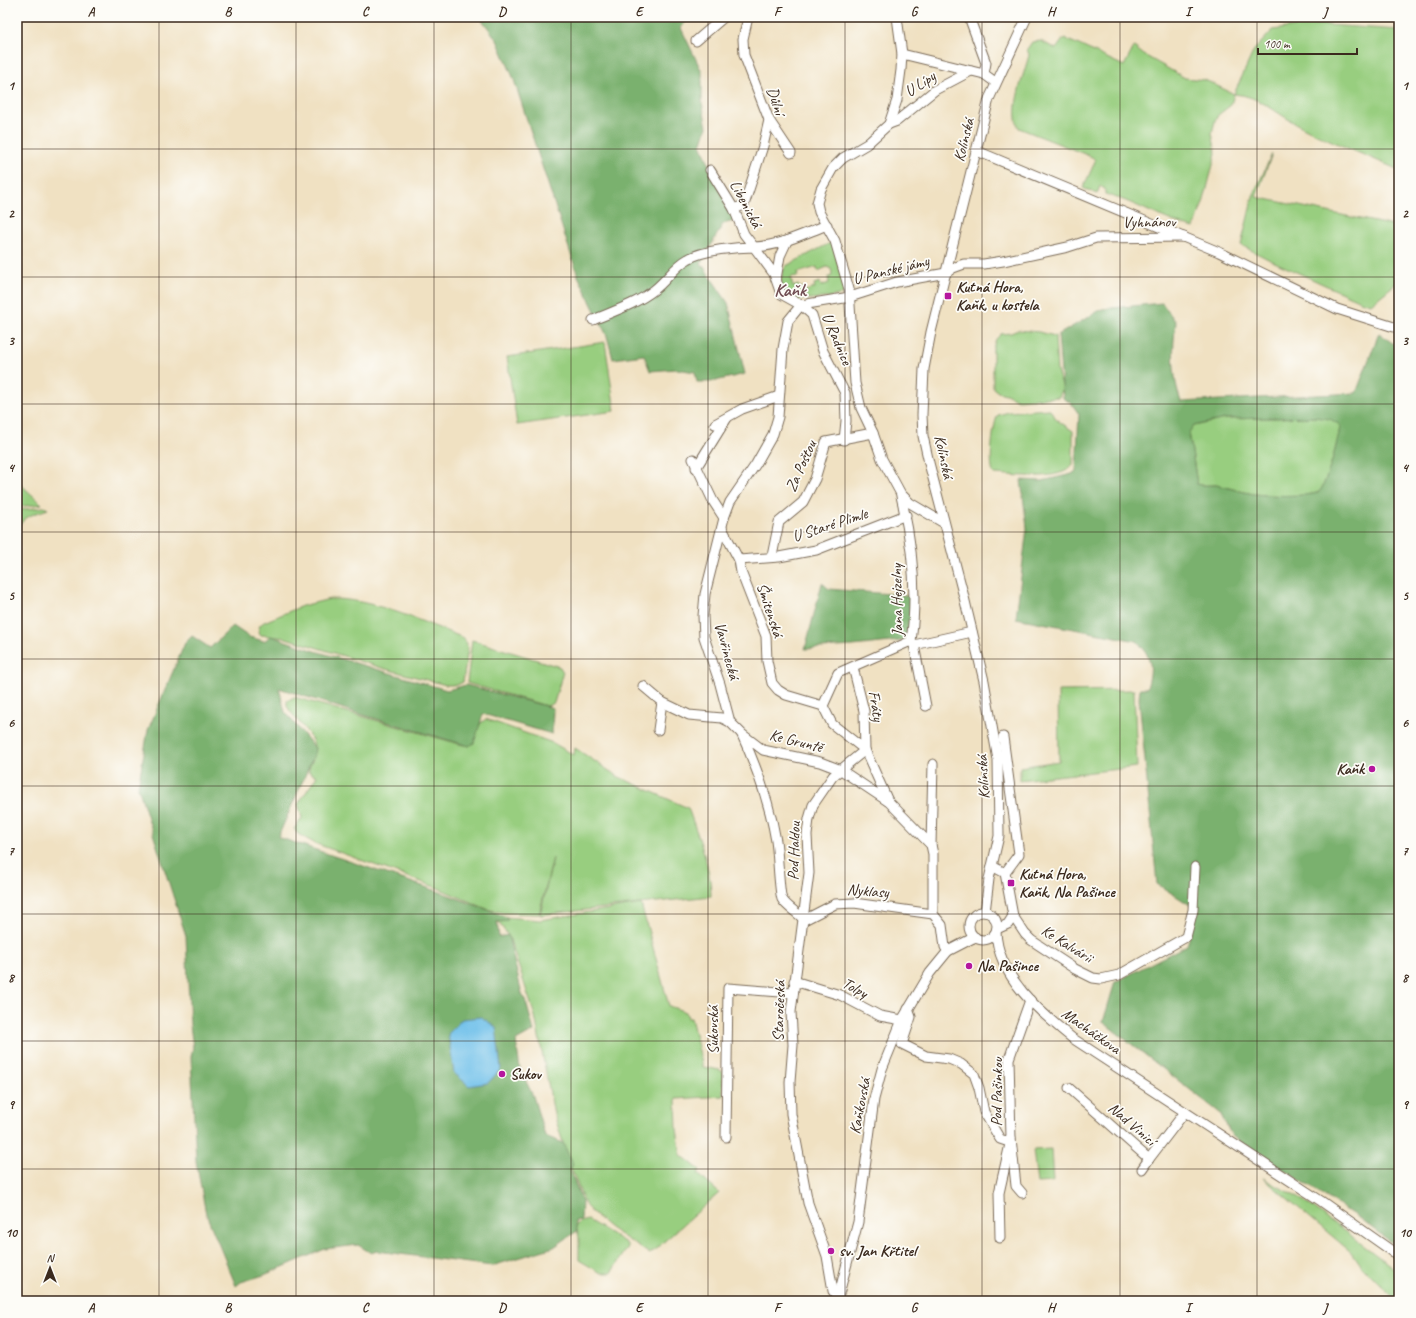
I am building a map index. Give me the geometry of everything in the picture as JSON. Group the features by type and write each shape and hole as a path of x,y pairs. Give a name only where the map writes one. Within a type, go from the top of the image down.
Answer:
{"street":[{"path":"696,41 724,17"},
{"name":"Důlní","path":"734,210 744,205 763,146 769,120 744,55 743,39 748,17"},
{"name":"U Panské jámy","path":"897,17 902,54 898,93 888,124 866,144 843,158 833,168 821,189 817,203 820,212 836,241 844,267 850,297 897,282 946,273"},
{"path":"969,17 986,63 984,74"},
{"name":"Kolínská","path":"985,912 992,866 999,836 998,760 984,681 923,436 922,415 924,369 931,332 989,99 995,82 1026,17"},
{"name":"U Lípy","path":"902,54 984,74 995,82"},
{"name":"U Lípy","path":"888,124 897,121 935,90 970,71"},
{"path":"769,120 791,153"},
{"path":"763,146 781,137"},
{"name":"Vyhnánov","path":"977,151 1184,237"},
{"name":"Libenická","path":"710,170 734,210 744,234 754,247 766,247 787,241 827,225"},
{"path":"1184,237 1337,308 1394,328"},
{"name":"Vyhnánov","path":"946,273 953,268 964,264 984,264 1003,261 1068,247 1096,238 1184,237"},
{"path":"776,280 780,256 787,241"},
{"path":"593,320 628,306 653,290 688,259 701,254 754,247 764,259 776,280 781,294 801,305 850,297"},
{"name":"U Radnice","path":"850,297 855,383 861,408 874,433 882,459 901,494 910,503 944,523"},
{"name":"U Radnice","path":"801,305 812,315 823,352 845,393 846,422 844,440"},
{"name":"Vavřinecká","path":"730,722 720,684 704,637 705,594 717,553 724,518 730,502 756,464 773,434 778,417 788,321 801,305"},
{"name":"U Radnice","path":"842,386 855,383"},
{"path":"715,424 754,404 779,396"},
{"path":"696,468 729,416"},
{"path":"844,440 874,433"},
{"name":"Za Poštou","path":"772,556 779,522 803,502 815,479 826,442 844,440"},
{"path":"692,459 713,502 724,518"},
{"name":"Jana Hejzelny","path":"901,494 910,538 914,593 912,643 972,632"},
{"name":"U Staré Plimle","path":"717,553 737,556 779,557 816,550 906,515"},
{"name":"Šmitenská","path":"722,528 737,556 741,572 766,636 767,661 772,683 778,690 786,694 822,706"},
{"path":"840,770 865,750 832,724 822,706 838,672 912,643 926,706"},
{"name":"Fráty","path":"853,667 864,711 865,750"},
{"path":"643,686 662,702 689,716 722,718 730,722"},
{"path":"658,730 662,702"},
{"name":"Ke Gruntě","path":"730,722 742,734 763,750 820,762 840,770 889,802 931,845"},
{"path":"742,734 752,757 775,835 779,860 781,897 785,904 804,920"},
{"path":"986,940 996,931 1008,924 1013,916 1005,873 1019,854 1003,737"},
{"path":"752,757 763,750"},
{"name":"Ke Gruntě","path":"865,750 889,802"},
{"path":"933,764 931,845 934,854 933,914 942,925 945,948 948,951"},
{"name":"Pod Haldou","path":"804,920 809,873 807,835 809,819 813,805 823,788 832,776 840,770"},
{"path":"992,866 1005,873"},
{"name":"Ke Kalvárii","path":"1013,916 1031,940 1075,969 1093,978 1101,979 1119,975 1186,937 1193,910 1195,867"},
{"name":"Nyklasy","path":"804,920 835,904 854,903 933,914"},
{"path":"980,912 985,912 995,918 996,947 972,933 970,921 980,912"},
{"name":"Staročeská","path":"804,920 794,981 791,1012 793,1045 790,1082 791,1114 808,1203 827,1256 833,1292 837,1300"},
{"name":"Kaňkovská","path":"837,1300 858,1222 874,1099 882,1070 902,1020 930,973 948,951 965,941 972,933"},
{"name":"Macháčkova","path":"996,947 1014,979 1030,1000 1049,1019 1072,1038 1321,1201 1399,1256"},
{"name":"Tolpy","path":"794,981 840,995 880,1016 902,1020"},
{"name":"Sukovská","path":"726,1137 728,988 793,993"},
{"name":"Pod Pašinkou","path":"1022,1193 1016,1186 1011,1138 1009,1059 1030,1000"},
{"name":"Pod Pašinkou","path":"908,1009 911,1017 902,1044 926,1056 949,1059 960,1064 974,1074 979,1088 984,1112 992,1127 1000,1139 1006,1141 1011,1138"},
{"name":"Nad Vinicí","path":"1070,1088 1149,1159 1188,1114"},
{"name":"Pod Pašinkou","path":"1000,1238 1000,1193 1002,1173 1011,1138"},
{"path":"1142,1169 1149,1159"}],"green space":[{"path":"480,17 689,17 681,28 702,72 702,103 707,127 701,145 721,191 738,220 723,224 701,263 728,303 745,374 711,382 697,382 695,372 677,369 650,371 644,355 613,359 607,336 578,276 513,77 497,40"},
{"path":"1313,24 1399,30 1399,170 1308,130 1287,119 1259,101 1243,95 1234,94 1254,50 1273,30"},
{"path":"1064,38 1124,66 1134,47 1144,55 1185,78 1205,80 1234,94 1231,105 1218,115 1215,121 1212,133 1216,153 1204,200 1194,228 1176,223 1126,201 1105,194 1105,189 1100,186 1097,194 1083,188 1094,164 1095,160 1092,157 1019,128 1016,121 1016,102 1029,55 1027,49 1032,42 1041,41 1056,49"},
{"path":"1272,154 1256,197 1399,227 1399,281 1371,304 1360,301 1270,260 1241,245 1253,196"},
{"path":"832,242 845,285 844,294 825,298 795,300 782,292 781,282 786,266","holes":["817,267 818,271 827,267 831,269 831,277 828,277 829,283 821,286 820,282 814,284 815,288 806,291 804,287 801,288 798,285 793,287 791,277 798,276 797,273"]},
{"path":"1162,303 1176,322 1174,372 1181,402 1356,393 1379,333 1399,348 1399,1248 1360,1219 1232,1136 1220,1113 1103,1022 1115,982 1187,945 1198,910 1157,884 1139,699 1140,688 1147,688 1150,674 1150,663 1146,652 1137,641 1016,618 1027,528 1021,480 1042,481 1072,474 1076,471 1079,414 1071,403 1063,398 1058,335 1102,309","holes":["1315,417 1330,419 1340,425 1329,471 1319,492 1307,495 1263,495 1216,485 1197,484 1189,432 1194,426 1225,419"]},
{"path":"1018,330 1039,332 1055,336 1057,371 1063,388 1059,397 1018,400 998,392 993,388 993,348 996,339 1001,334 1011,333"},
{"path":"605,342 615,411 517,425 507,357"},
{"path":"1048,409 1057,420 1073,431 1073,464 1068,470 1049,475 1025,476 994,474 992,470 991,455 994,426 998,415 1009,412"},
{"path":"1330,418 1340,425 1332,460 1322,488 1319,492 1307,495 1263,495 1216,485 1197,484 1189,432 1194,426 1225,419"},
{"path":"17,481 42,504 17,507"},
{"path":"44,507 48,509 29,516 22,522 17,531 17,510"},
{"path":"822,583 829,589 915,596 909,640 805,649"},
{"path":"330,599 346,600 381,607 398,612 464,638 468,648 463,682 457,685 446,685 382,668 286,638 261,635 258,632 260,625 264,622 302,606"},
{"path":"233,626 249,637 264,641 271,636 315,651 447,690 466,685 553,708 552,734 483,714 474,743 469,746 363,715 279,688 285,712 315,748 314,755 278,837 443,893 507,917 507,921 497,922 499,937 508,935 523,998 525,999 534,1031 516,1041 520,1069 533,1096 545,1136 563,1143 573,1164 570,1170 582,1201 581,1220 575,1221 577,1231 554,1247 492,1266 377,1251 371,1253 358,1245 325,1249 264,1275 241,1282 236,1286 206,1214 196,1161 191,1057 193,1047 190,1025 186,936 138,787 148,730 185,643 192,636 210,648"},
{"path":"472,640 560,667 563,672 554,703 547,706 467,683"},
{"path":"1134,690 1137,767 1020,780 1020,767 1059,761 1058,691"},
{"path":"294,697 463,745 469,746 480,724 486,719 553,743 574,755 575,748 617,776 688,808 700,840 706,862 709,874 711,896 540,915 553,858 539,914 504,913 487,909 438,888 314,843 298,834 294,829 302,818 298,804 317,776 309,772 315,752 314,745 308,733 290,712 287,706 287,701"},
{"path":"641,904 669,1006 686,1012 688,1018 691,1018 703,1067 720,1070 723,1072 723,1096 676,1099 677,1129 681,1155 700,1170 698,1174 719,1193 650,1254 610,1228 592,1213 585,1204 571,1168 554,1114 535,1016 509,937 494,916 540,920"},
{"path":"1051,1149 1053,1182 1037,1183 1033,1150"},
{"path":"1263,1178 1304,1201 1399,1272 1399,1301 1396,1301 1360,1265 1351,1252"},
{"path":"588,1220 626,1243 628,1247 611,1273 601,1273 579,1260 579,1237 576,1226 579,1222"}],"water":[{"path":"481,1017 496,1027 501,1069 488,1083 469,1086 454,1073 448,1034 462,1019"}],"place":[{"name":"Kutná Hora, Kaňk, u kostela","path":"948,296"},
{"name":"Kaňk","path":"1372,769"},
{"name":"Kutná Hora, Kaňk, Na Pašince","path":"1011,883"},
{"name":"Na Pašince","path":"969,966"},
{"name":"Sukov","path":"502,1074"},
{"name":"sv. Jan Křtitel","path":"831,1251"}],"district":[{"name":"Kaňk","path":"790,290"}]}
